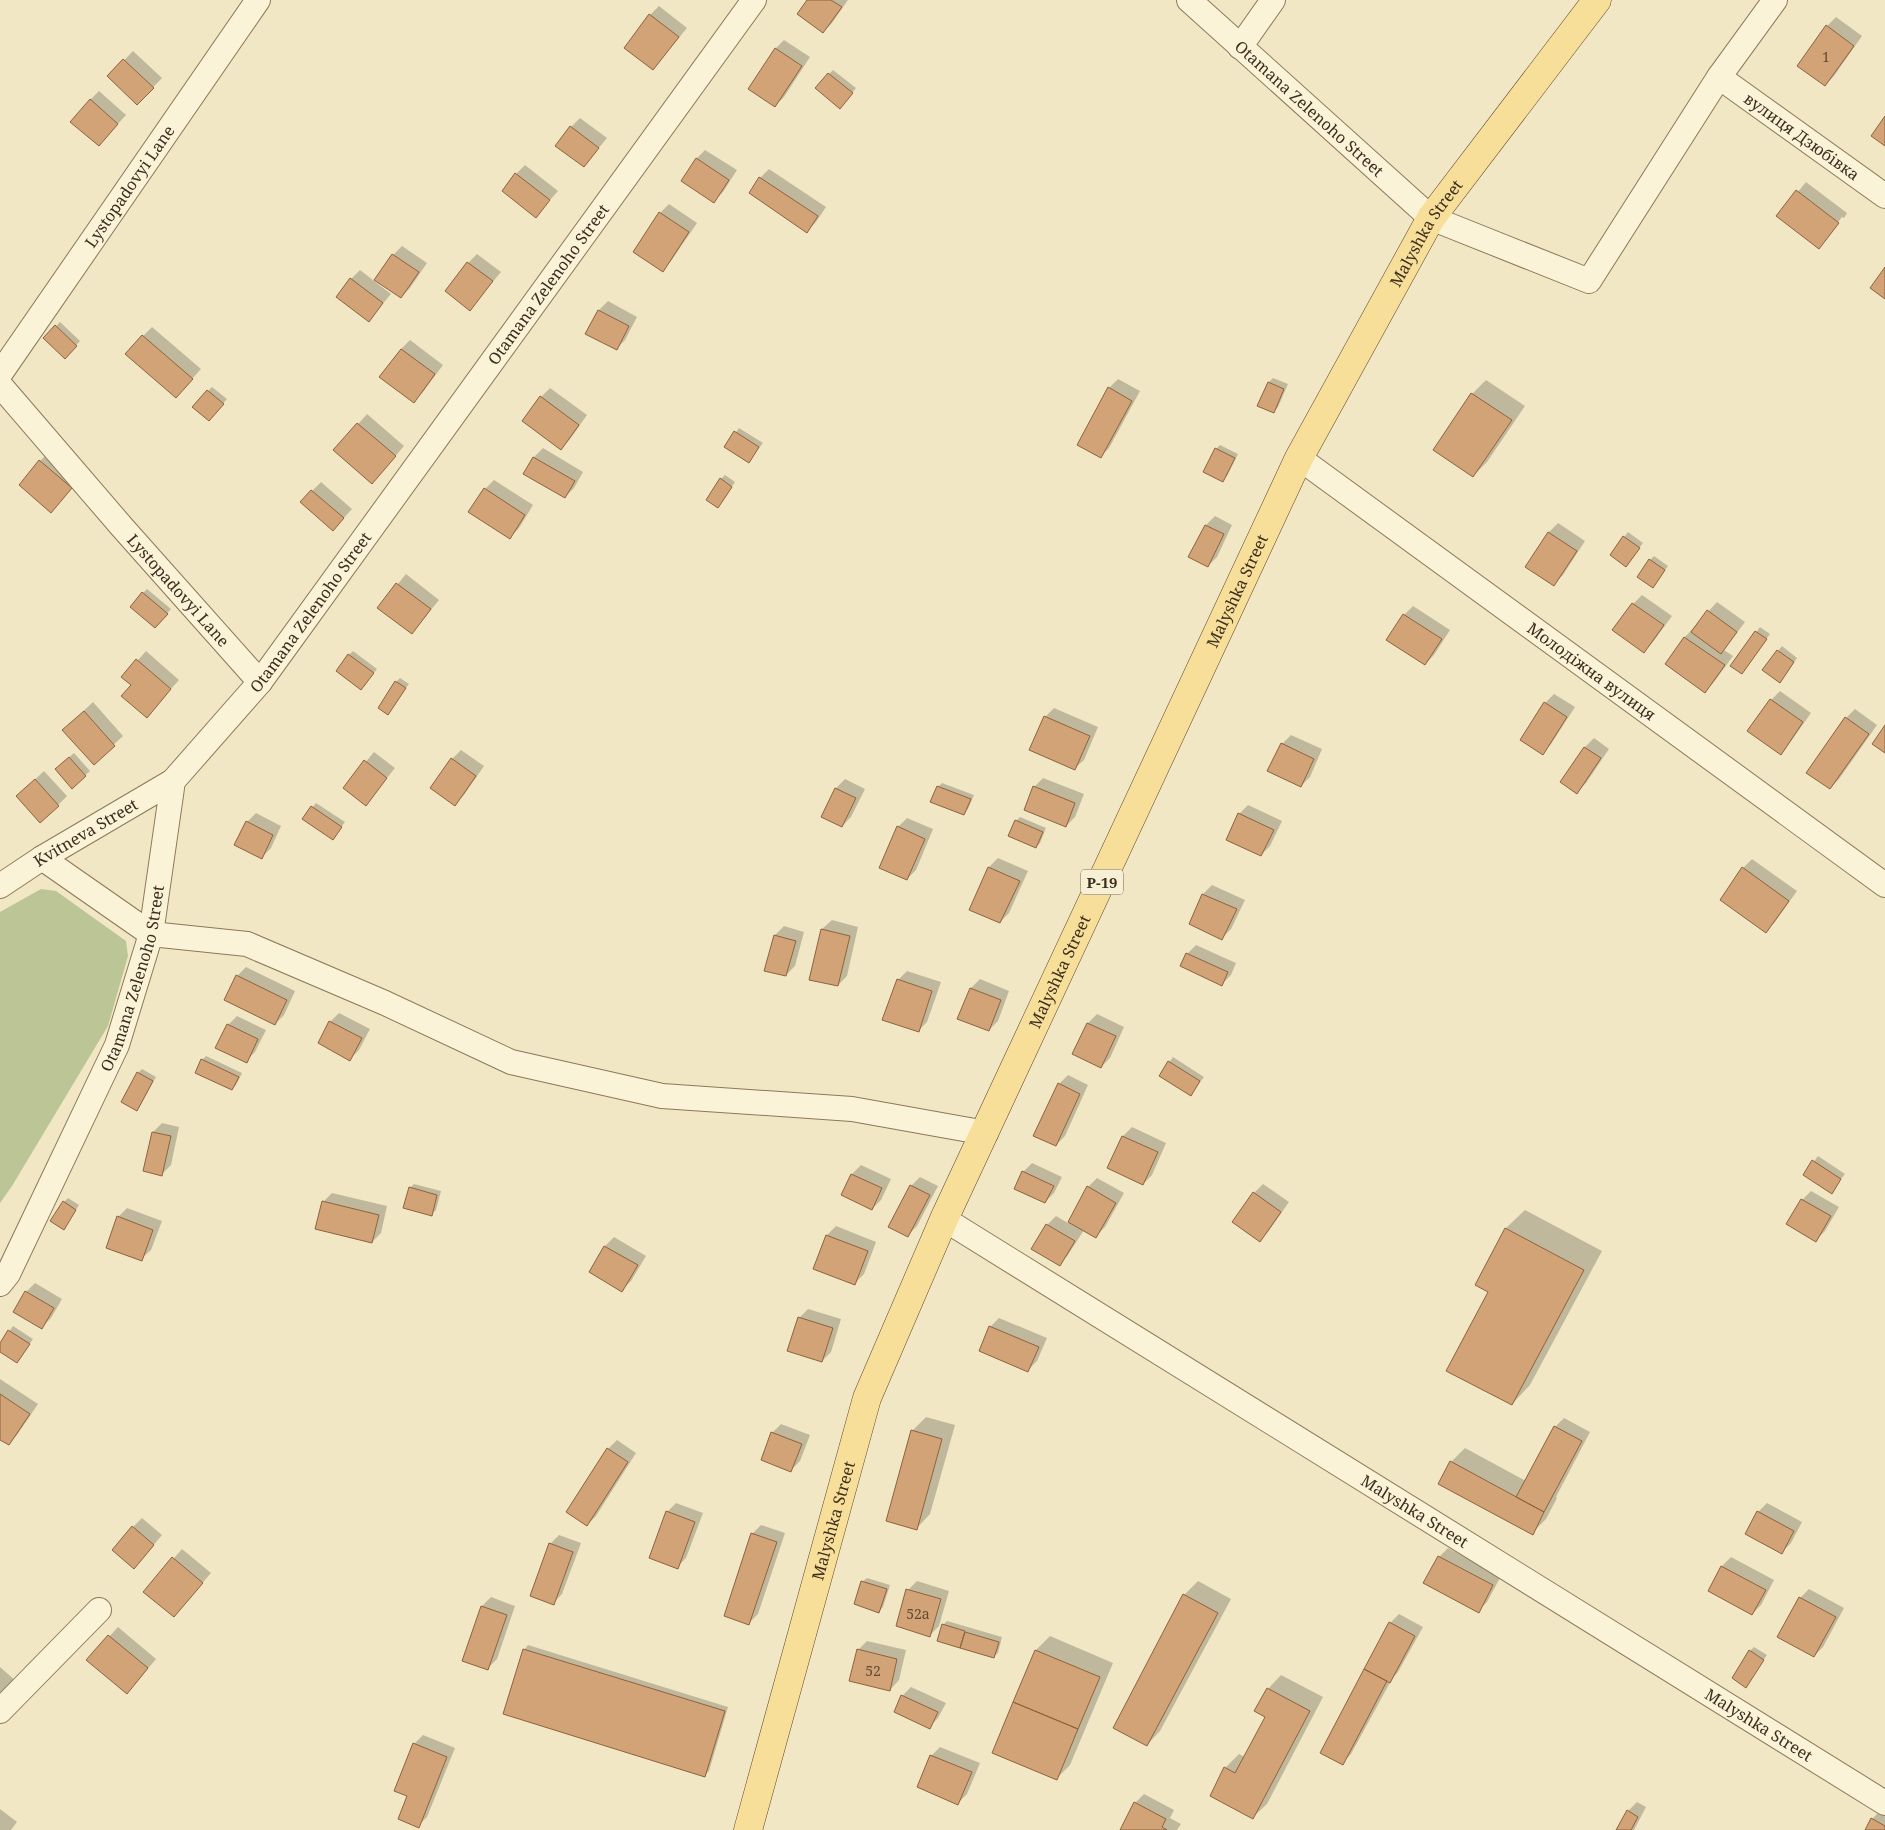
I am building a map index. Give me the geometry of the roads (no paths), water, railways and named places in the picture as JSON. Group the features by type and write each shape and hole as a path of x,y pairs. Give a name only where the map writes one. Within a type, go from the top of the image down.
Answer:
{"main road":[{"name":"Malyshka Street","path":"748,1830 867,1398 944,1219 986,1133 1299,458 1431,218 1597,0"}],"street":[{"name":"Lystopadovyi Lane","path":"0,374 258,0"},
{"name":"Otamana Zelenoho Street","path":"0,1284 8,1274 117,1045 151,934 173,781 260,682 754,0"},
{"name":"Otamana Zelenoho Street","path":"1189,0 1431,218"},
{"path":"1240,47 1273,0"},
{"path":"1431,218 1589,280 1719,77 1776,0"},
{"name":"вулиця Дзюбівка","path":"1719,77 1885,196"},
{"name":"Lystopadovyi Lane","path":"0,385 122,527 260,682"},
{"name":"Молодіжна вулиця","path":"1299,458 1885,886"},
{"name":"Kvitneva Street","path":"0,886 42,858 173,781"},
{"path":"42,858 151,934 247,944 385,1003 510,1062 662,1096 852,1109 986,1133"},
{"name":"Malyshka Street","path":"944,1219 1885,1803"},
{"path":"0,1711 99,1610"}]}
